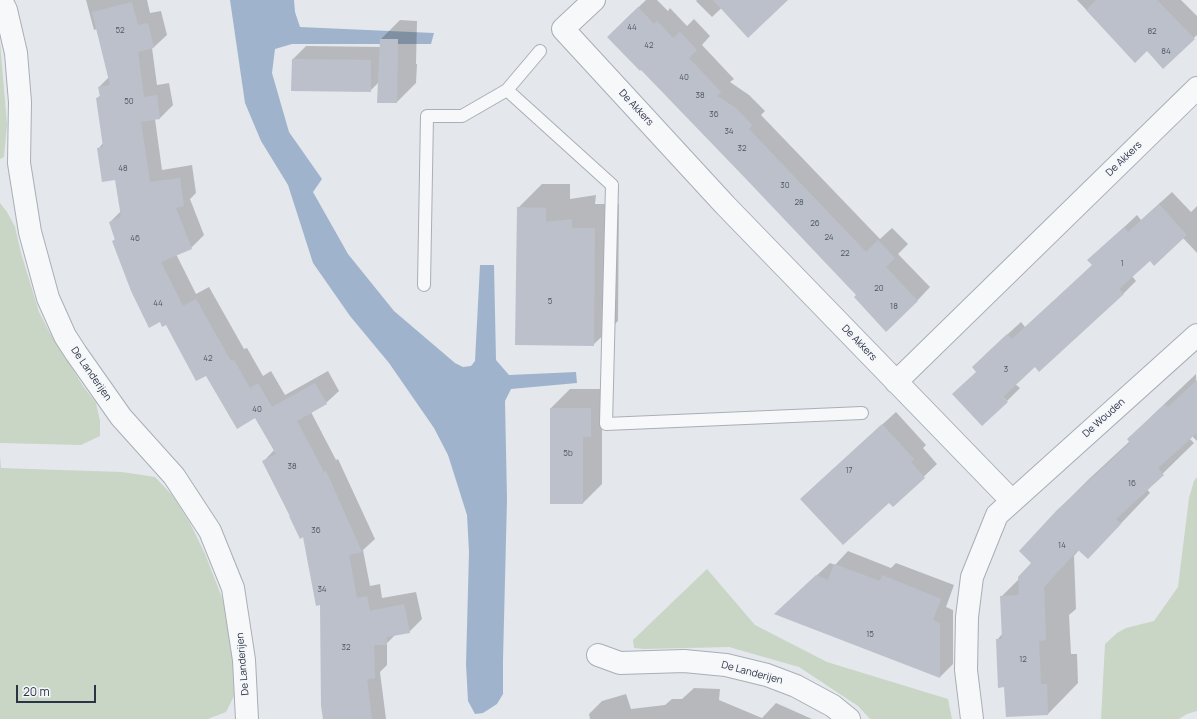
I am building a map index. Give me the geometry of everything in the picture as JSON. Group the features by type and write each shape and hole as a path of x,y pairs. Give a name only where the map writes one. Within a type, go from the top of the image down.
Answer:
{"street":[{"name":"De Landerijen","path":"1,0 6,10 16,53 20,102 19,163 30,232 48,298 65,336 116,411 174,476 210,531 233,588 244,660 247,719"},
{"name":"De Akkers","path":"594,0 563,29 725,205 896,382 1197,88"},
{"name":"De Wouden","path":"972,719 966,670 967,617 972,577 997,515 1197,335"},
{"path":"896,382 1012,501"},
{"name":"De Landerijen","path":"598,655 620,663 684,661 726,665 767,675 796,686 833,706 850,719"}],"lane":[{"path":"424,285 426,116 462,116 507,90 540,51"},
{"path":"507,90 612,185 606,424 862,413"}],"green space":[{"path":"0,42 7,124 4,157 0,159"},
{"path":"0,203 15,227 21,253 39,312 51,335 83,386 96,403 100,421 100,436 81,445 0,443"},
{"path":"0,456 1,468 122,472 155,477 172,495 190,523 205,554 223,600 233,656 234,696 226,712 208,719 0,719"},
{"path":"1197,477 1197,711 1187,714 1179,719 1101,719 1105,644 1117,633 1126,628 1154,621 1178,587 1189,498 1194,481"},
{"path":"707,569 755,625 827,662 948,699 952,719 870,719 858,706 799,667 729,647 634,648 633,640"}],"water":[{"path":"230,0 294,0 295,12 300,27 434,33 431,44 292,44 275,49 272,73 289,132 322,179 313,192 348,254 394,311 455,363 463,367 471,366 475,361 480,265 494,265 496,360 509,375 576,372 577,383 511,389 505,401 507,499 503,694 497,704 483,713 475,714 468,701 466,664 469,552 467,515 448,455 434,428 389,363 350,316 313,263 288,185 261,141 245,103"}],"building":[{"path":"713,0 788,0 748,38"},
{"path":"1096,0 1157,0 1195,39 1163,69 1147,51 1135,63 1086,10"},
{"path":"132,2 138,25 148,23 154,48 138,52 144,97 157,95 160,119 141,122 150,182 180,178 184,206 176,208 192,249 161,262 183,306 196,299 231,361 234,360 250,388 258,383 272,407 315,383 327,404 297,421 324,472 326,471 362,552 349,555 357,598 367,596 370,611 404,604 410,633 387,637 387,645 374,645 375,678 367,679 372,719 323,719 321,706 320,605 316,606 303,537 300,539 262,461 276,454 255,418 237,429 206,376 196,381 166,325 162,327 160,322 149,328 131,291 112,241 115,240 109,222 121,217 115,180 102,182 97,148 103,147 96,98 100,97 98,87 110,85 92,12"},
{"path":"638,7 654,24 657,21 673,38 680,32 697,50 689,58 721,92 717,96 736,108 752,125 749,129 866,252 878,240 895,258 886,267 918,301 886,332 854,297 856,295 641,70 640,71 607,37"},
{"path":"380,39 398,39 397,103 377,103"},
{"path":"292,59 371,60 371,92 291,91"},
{"path":"1159,204 1187,235 1154,266 1150,261 1119,289 1124,294 1039,372 1035,367 1003,397 1008,402 982,426 952,394 976,372 972,367 1007,334 1012,339 1092,265 1087,260 1124,227 1128,232"},
{"path":"517,207 546,208 546,222 572,219 572,228 595,228 594,346 515,345"},
{"path":"1197,380 1197,433 1158,468 1164,475 1116,519 1121,524 1088,559 1078,550 1044,587 1046,640 1039,641 1041,684 1047,684 1048,715 1006,717 1004,687 998,688 996,639 1002,639 1000,596 1019,595 1018,577 1031,563 1019,551 1057,510 1130,443 1127,439 1165,404 1168,407"},
{"path":"550,408 591,408 591,437 583,437 583,504 550,504"},
{"path":"882,424 914,459 911,462 925,478 893,507 889,503 843,545 800,499"},
{"path":"834,564 880,581 882,575 941,599 933,620 940,623 940,678 774,614 816,575 828,580"}]}
